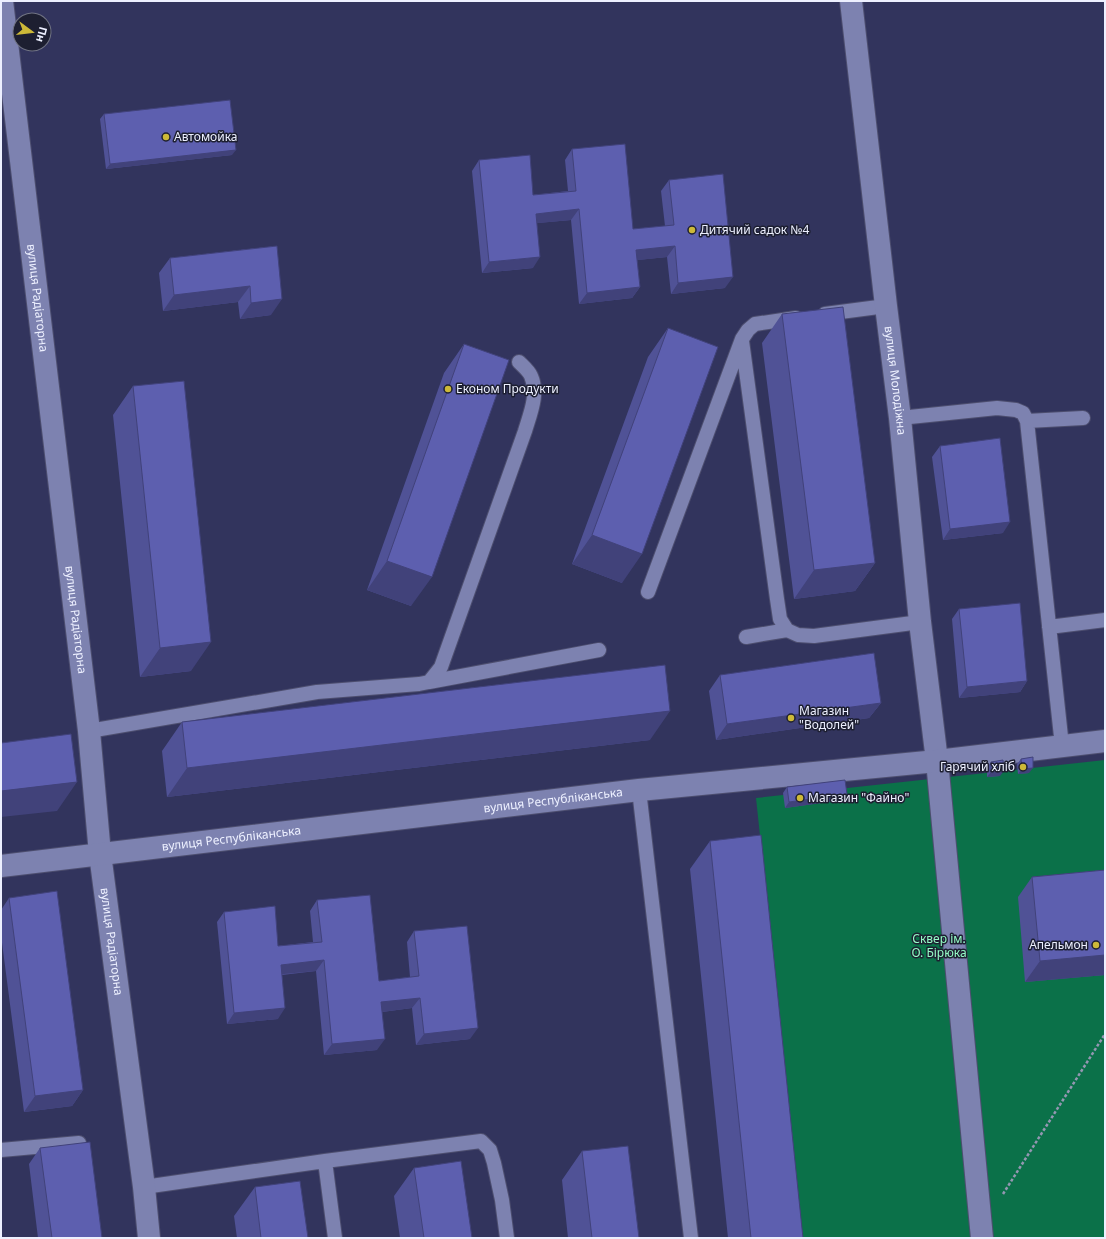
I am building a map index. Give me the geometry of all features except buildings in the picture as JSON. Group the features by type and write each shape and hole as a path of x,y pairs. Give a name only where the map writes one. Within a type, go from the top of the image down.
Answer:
{"street":[{"name":"вулиця Радіаторна","path":"2,1 89,730 100,854 144,1187 149,1238"},
{"name":"вулиця Молодіжна","path":"850,1 900,418 920,622 937,761 982,1238"},
{"name":"вулиця Республіканська","path":"1,866 639,790 937,761 1105,741"}],"lane":[{"path":"648,592 742,339 748,330 755,324 886,306"},
{"path":"742,339 780,619 787,630 798,635 814,636 920,622"},
{"path":"429,682 441,667 525,431 535,391 531,375 519,362"},
{"path":"900,418 997,408 1016,410 1023,413 1027,421 1062,746"},
{"path":"1027,421 1083,418"},
{"path":"1050,627 1105,620"},
{"path":"746,637 787,630"},
{"path":"89,730 317,692 419,684 599,650"},
{"path":"639,790 691,1238"},
{"path":"144,1187 325,1161 481,1141 490,1150 494,1164 502,1200 507,1238"},
{"path":"1,1150 79,1143"},
{"path":"325,1161 335,1238"}],"path":[{"path":"1002,1195 1105,1034"}],"green space":[{"name":"Сквер ім. О. Бірюка","path":"1105,760 1105,1238 803,1238 756,798"}],"place":[{"name":"Автомойка","path":"166,137"},
{"name":"Дитячий садок №4","path":"692,230"},
{"name":"Економ Продукти","path":"448,389"},
{"name":"Магазин \"Водолей\"","path":"791,718"},
{"name":"Гарячий хліб","path":"1023,767"},
{"name":"Магазин \"Файно\"","path":"800,798"},
{"name":"Апельмон","path":"1096,945"}]}
